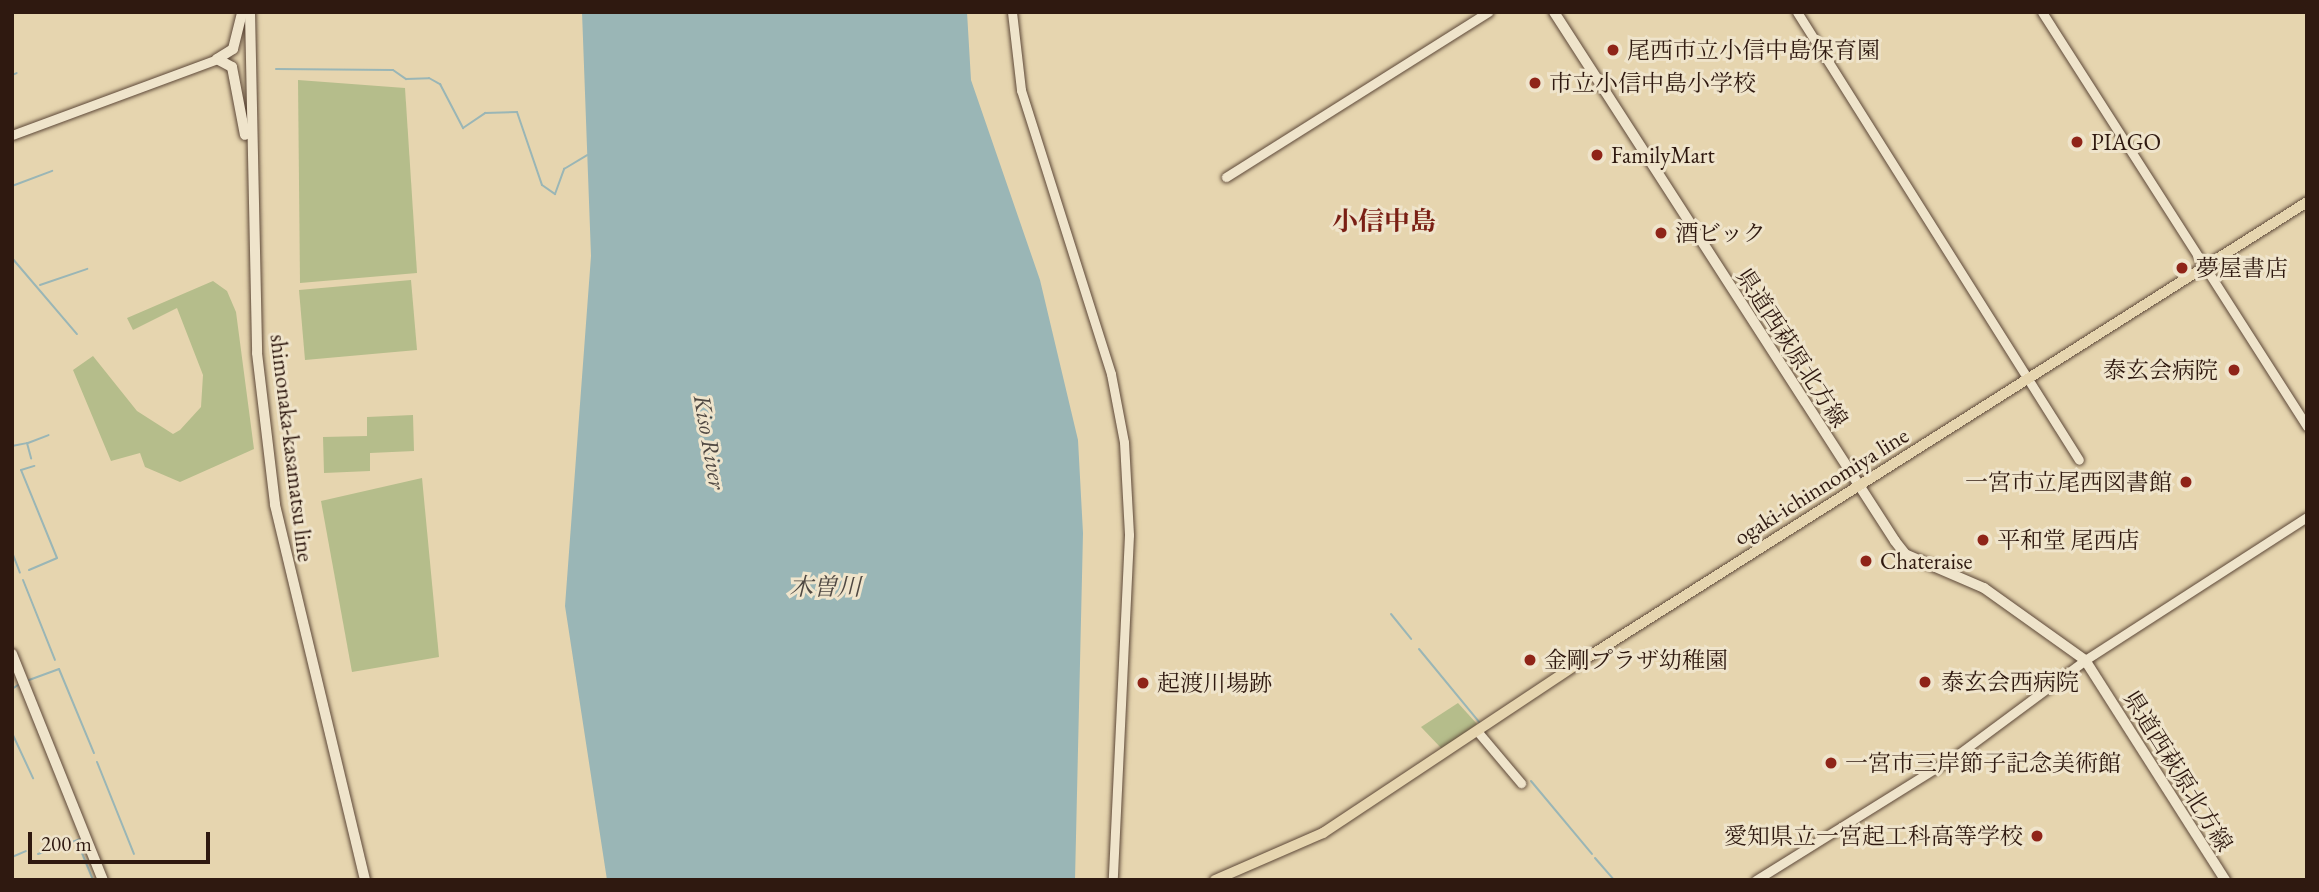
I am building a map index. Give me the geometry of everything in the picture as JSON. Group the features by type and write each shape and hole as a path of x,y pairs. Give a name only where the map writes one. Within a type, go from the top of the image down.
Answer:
{"main road":[{"path":"242,12 233,49 217,59 232,67 249,147"},
{"name":"shimonaka-kasamatsu line","path":"250,12 249,147 257,353 275,505 364,877"},
{"name":"県道西萩原北方線","path":"1554,12 1905,554 1984,588 2085,660 2224,880"},
{"name":"ogaki-ichinnomiya line","path":"1215,880 1279,855 1361,809 2307,202"},
{"name":"ogaki-ichinnomiya line","path":"2208,268 2307,209"},
{"path":"12,654 103,880"}],"street":[{"path":"1012,12 1012,54 1021,90 1111,374 1124,442 1129,535 1113,880"},
{"path":"1226,177 1488,12"},
{"path":"1797,12 2079,460"},
{"path":"2042,12 2307,426"},
{"path":"12,135 217,59"},
{"path":"1756,880 1960,753 2085,660 2307,517"},
{"path":"1479,734 1521,783"}],"green space":[{"path":"298,80 405,88 417,273 300,283"},
{"path":"411,280 417,350 305,360 299,290"},
{"path":"213,281 227,291 236,312 254,449 180,482 145,467 140,453 111,461 73,370 93,356 137,411 173,434 180,430 201,407 203,375 177,308 133,330 127,318"},
{"path":"413,415 414,451 370,453 370,471 324,473 323,437 367,436 367,417"},
{"path":"422,478 439,657 352,672 321,501"},
{"path":"1458,703 1477,724 1442,749 1421,727"}],"water":[{"name":"木曽川","path":"582,12 967,12 971,80 1040,280 1078,440 1083,533 1075,880 607,880 565,606 591,256"}],"waterway":[{"path":"276,69 393,70 406,79 429,78 440,84 463,128 485,113 517,112 542,185 555,194 564,169 587,155"},
{"path":"12,75 17,73"},
{"path":"12,186 52,171"},
{"path":"12,258 77,334"},
{"path":"40,285 87,269"},
{"path":"28,443 49,435"},
{"path":"12,446 27,443 31,458"},
{"path":"29,570 57,558 21,470 34,466"},
{"path":"12,552 20,573"},
{"path":"23,580 55,660"},
{"path":"1391,614 1411,639"},
{"path":"1419,649 1480,723"},
{"path":"29,680 59,669 94,753"},
{"path":"12,689 18,685"},
{"path":"12,733 33,778"},
{"path":"97,762 134,854"},
{"path":"1531,781 1592,854"},
{"path":"38,854 80,839"},
{"path":"77,841 93,880"},
{"path":"12,857 26,851"},
{"path":"1595,858 1614,880"}],"place":[{"name":"尾西市立小信中島保育園","path":"1613,50"},
{"name":"市立小信中島小学校","path":"1535,83"},
{"name":"PIAGO","path":"2077,142"},
{"name":"FamilyMart","path":"1597,155"},
{"name":"酒ビック","path":"1661,233"},
{"name":"夢屋書店","path":"2182,268"},
{"name":"泰玄会病院","path":"2234,370"},
{"name":"一宮市立尾西図書館","path":"2186,482"},
{"name":"平和堂 尾西店","path":"1983,540"},
{"name":"Chateraise","path":"1866,561"},
{"name":"金剛プラザ幼稚園","path":"1530,660"},
{"name":"泰玄会西病院","path":"1925,682"},
{"name":"起渡川場跡","path":"1143,683"},
{"name":"一宮市三岸節子記念美術館","path":"1831,763"},
{"name":"愛知県立一宮起工科高等学校","path":"2037,836"}],"district":[{"name":"小信中島","path":"1384,222"}],"water label":[{"name":"Kiso River","path":"710,442"}]}
